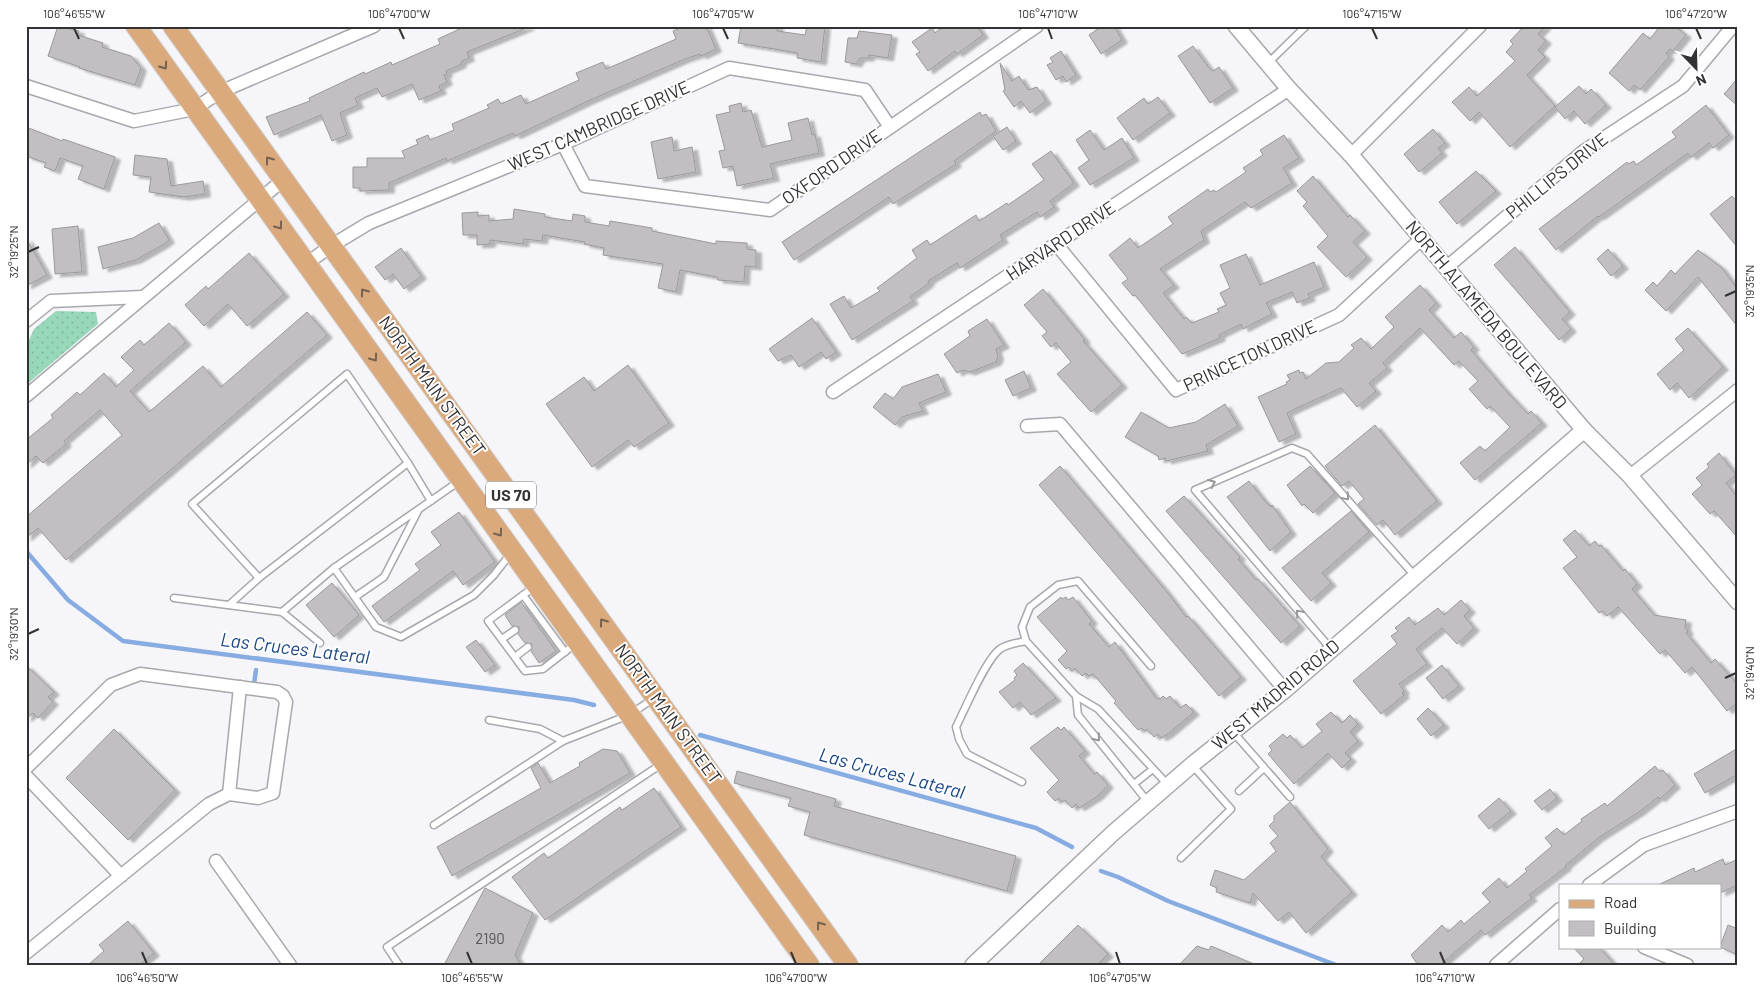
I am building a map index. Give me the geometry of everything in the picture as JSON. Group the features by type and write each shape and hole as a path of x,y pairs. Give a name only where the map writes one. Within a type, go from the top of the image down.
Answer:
{"main road":[{"name":"NORTH MAIN STREET","path":"136,26 512,551 530,590 572,647 629,715 664,762 809,965"},
{"name":"NORTH MAIN STREET","path":"173,26 848,965"},
{"path":"716,835 742,817"}],"street":[{"path":"26,86 134,121 194,109 220,92 374,26"},
{"name":"OXFORD DRIVE","path":"563,144 585,186 770,210 1037,26"},
{"name":"NORTH ALAMEDA BOULEVARD","path":"1236,26 1289,89 1350,155 1584,430 1630,476 1738,602"},
{"path":"1350,155 1480,26"},
{"name":"PHILLIPS DRIVE","path":"1447,268 1584,151 1683,86 1734,26"},
{"name":"WEST CAMBRIDGE DRIVE","path":"306,264 369,223 563,144 729,68 866,90 890,126"},
{"name":"HARVARD DRIVE","path":"833,392 1057,245 1289,89"},
{"path":"26,396 283,180"},
{"name":"PRINCETON DRIVE","path":"1057,245 1176,390 1339,315 1421,239"},
{"path":"26,321 51,301 143,297"},
{"path":"1630,476 1738,390"},
{"path":"1027,426 1060,424 1285,690"},
{"name":"WEST MADRID ROAD","path":"973,965 1148,802 1332,650 1584,430"},
{"path":"26,768 111,685 140,674 278,692 286,702 273,792 258,798 229,794 209,804 26,953"},
{"path":"229,794 240,687"},
{"path":"26,776 121,876"},
{"path":"1590,884 1644,845 1738,811"},
{"path":"216,861 290,965"},
{"path":"1496,965 1559,910"},
{"path":"1646,948 1687,965"}],"lane":[{"path":"1267,64 1306,26"},
{"path":"258,578 192,504 347,374 408,463 431,501"},
{"path":"1332,650 1194,490 1292,448 1307,454 1416,576"},
{"path":"230,604 258,578 408,463"},
{"path":"282,612 334,568 461,480"},
{"path":"355,597 384,577 419,510"},
{"path":"334,568 376,627 401,637 474,595 494,576 512,551"},
{"path":"1151,666 1078,580 1058,585 1030,607 1022,627 1026,641 1076,696 1098,709 1168,786"},
{"path":"530,590 535,616 548,634 572,647 543,669 525,671 488,621 530,590"},
{"path":"174,598 282,612 320,643"},
{"path":"502,639 515,630"},
{"path":"1022,782 967,754 959,739 956,727 990,661 999,649 1026,641"},
{"path":"515,657 528,647"},
{"path":"1076,696 1078,715 1148,802"},
{"path":"434,825 563,741 629,715 657,697"},
{"path":"490,720 540,729 563,741"},
{"path":"1233,732 1290,797"},
{"path":"399,965 387,946 664,762"},
{"path":"1180,858 1231,809 1192,765"},
{"path":"1134,784 1153,768"},
{"path":"1239,791 1264,768"}],"green space":[{"path":"56,311 96,312 98,324 26,385 26,347 34,329"}],"building":[{"path":"58,26 79,31 78,35 103,43 102,47 131,56 141,68 135,85 79,68 48,56"},
{"path":"466,26 529,27 467,52 469,58 462,61 460,65 446,71 447,74 444,75 447,82 439,86 441,91 419,100 412,84 382,97 377,88 355,98 358,105 340,113 347,135 332,141 321,115 274,135 266,117 310,101 309,98 364,72 365,74 391,62 392,65 440,44 438,39"},
{"path":"685,26 706,26 716,49 701,56 700,54 685,59 588,101 515,136 513,133 447,161 446,158 389,183 389,190 360,191 360,188 353,188 353,167 367,167 367,158 405,158 402,151 418,144 416,140 428,135 430,140 454,130 452,124 489,108 487,105 498,99 501,104 521,95 526,104 579,80 576,73 603,62 606,69 676,39 673,31"},
{"path":"741,26 778,26 777,31 805,35 807,26 825,26 821,62 797,58 798,53 738,43"},
{"path":"944,26 977,26 983,35 957,54 955,51 928,71 916,54 920,52 912,42 932,28 935,33"},
{"path":"1102,26 1114,26 1122,40 1101,54 1089,35"},
{"path":"1524,26 1546,26 1538,34 1546,41 1538,50 1545,57 1527,75 1555,106 1510,147 1479,112 1470,121 1452,102 1469,87 1477,96 1515,61 1506,52 1513,44 1510,41"},
{"path":"1660,26 1675,26 1686,35 1673,51 1670,49 1666,53 1669,57 1640,90 1634,85 1629,91 1609,73 1643,33 1650,39"},
{"path":"859,31 892,35 888,58 869,55 869,58 860,58 856,64 845,62 848,38 857,38"},
{"path":"1193,46 1209,68 1213,71 1219,67 1233,88 1210,103 1178,56"},
{"path":"1061,51 1076,75 1066,82 1063,76 1056,80 1047,65 1053,62 1050,58"},
{"path":"1000,63 1012,81 1019,76 1028,90 1037,87 1046,101 1030,113 1021,101 1014,107 1003,91 1005,90"},
{"path":"1738,78 1738,106 1724,94"},
{"path":"1579,86 1586,94 1591,89 1606,105 1585,124 1574,111 1565,119 1555,107"},
{"path":"1158,97 1170,113 1133,140 1117,118 1144,98 1148,104"},
{"path":"741,103 743,112 751,110 762,147 792,140 788,123 808,118 812,135 815,134 819,153 770,164 774,178 737,186 733,166 723,168 719,151 725,150 716,115 730,112 729,106"},
{"path":"1706,105 1729,135 1713,148 1709,143 1691,157 1688,153 1598,216 1556,250 1539,229 1627,162 1628,164 1634,161 1636,165 1676,137 1672,132"},
{"path":"980,112 982,116 986,114 996,131 954,161 956,164 893,204 889,197 794,260 782,242"},
{"path":"26,127 62,141 63,139 115,157 104,189 78,179 83,166 60,158 55,171 44,167 46,163 26,156"},
{"path":"1007,127 1016,141 1003,150 993,136"},
{"path":"1433,129 1445,143 1438,148 1442,153 1419,172 1404,154"},
{"path":"1090,130 1104,150 1122,138 1134,158 1090,185 1078,168 1089,160 1076,140"},
{"path":"1284,135 1299,158 1283,168 1292,183 1251,208 1245,202 1201,231 1204,240 1160,269 1174,285 1163,293 1184,319 1186,317 1192,323 1219,312 1217,309 1226,305 1220,293 1230,288 1220,265 1246,254 1260,285 1314,262 1324,287 1308,294 1310,298 1297,303 1292,292 1266,303 1272,314 1243,329 1241,324 1219,335 1220,338 1182,354 1135,295 1133,296 1122,283 1128,279 1109,255 1130,238 1138,248 1173,224 1168,217 1208,189 1210,192 1214,190 1216,192 1246,172 1243,168 1263,155 1260,150"},
{"path":"672,137 674,151 692,147 696,172 658,179 651,142"},
{"path":"1051,151 1074,183 1050,201 1054,207 1040,217 1037,212 1000,235 1003,240 960,268 957,263 928,281 929,283 910,297 913,301 852,340 830,304 844,296 851,308 880,291 877,288 917,258 912,250 927,240 930,245 976,215 979,221 1007,203 1008,205 1044,180 1032,164"},
{"path":"135,155 167,159 171,186 203,181 205,194 184,197 149,192 151,177 133,175"},
{"path":"1476,171 1496,191 1457,224 1439,202"},
{"path":"1313,176 1348,217 1350,215 1365,231 1353,242 1367,257 1346,277 1317,247 1328,236 1303,206 1307,202 1297,191"},
{"path":"1732,196 1738,202 1738,248 1710,214"},
{"path":"514,209 545,214 545,217 572,221 573,214 585,216 585,222 609,226 610,221 652,228 652,231 716,244 716,241 747,243 747,249 756,250 756,267 745,266 744,282 718,280 717,277 680,270 676,292 658,288 663,264 603,255 604,248 584,244 585,242 543,235 542,241 524,239 523,244 490,240 490,244 477,245 477,235 463,235 462,213 478,212 478,216 489,215 489,221 513,219"},
{"path":"159,223 169,240 136,260 103,269 98,247 133,238"},
{"path":"78,226 82,272 55,274 52,229"},
{"path":"26,238 47,275 26,286"},
{"path":"1515,247 1570,312 1562,319 1571,329 1559,340 1494,265"},
{"path":"401,248 421,276 404,289 393,274 385,280 375,267"},
{"path":"1608,249 1623,266 1611,276 1597,259"},
{"path":"1698,250 1721,267 1738,290 1738,327 1698,277 1666,311 1645,290 1653,282 1657,286 1671,270 1675,274"},
{"path":"249,253 284,294 247,326 228,304 204,326 185,305 206,286 208,289"},
{"path":"1420,285 1436,303 1429,310 1454,338 1461,332 1474,347 1471,350 1506,391 1528,414 1531,411 1542,423 1475,480 1460,463 1480,446 1485,451 1510,427 1490,406 1487,409 1469,389 1478,381 1459,361 1454,365 1420,328 1383,363 1387,368 1369,383 1376,391 1357,407 1341,388 1287,413 1296,434 1279,442 1258,397 1287,384 1286,382 1290,380 1287,375 1299,370 1300,373 1303,372 1306,379 1326,363 1339,362 1354,348 1351,345 1361,338 1371,349 1394,327 1385,317"},
{"path":"1043,289 1085,340 1083,341 1122,385 1091,412 1057,374 1071,362 1056,343 1051,347 1042,336 1047,332 1024,305"},
{"path":"307,312 327,335 66,560 38,528 26,538 26,517 122,435 100,410 64,441 66,444 43,463 36,456 26,465 26,440 53,418 51,415 77,392 80,395 104,373 116,387 134,370 121,357 140,340 144,345 169,323 186,342 130,391 149,412 203,366 221,387"},
{"path":"812,318 836,352 826,359 821,352 799,367 791,355 778,361 769,349"},
{"path":"987,319 1004,345 996,349 998,357 996,362 970,372 963,370 957,373 944,354 970,336 968,331"},
{"path":"1688,328 1723,367 1689,398 1677,383 1670,390 1657,374 1684,350 1675,339"},
{"path":"628,365 669,423 634,447 628,440 592,467 546,404 584,377 594,391"},
{"path":"1024,371 1031,388 1013,396 1005,380"},
{"path":"938,374 946,392 919,403 923,411 902,417 895,425 873,407 885,393 893,399 902,387"},
{"path":"1225,404 1238,426 1206,445 1208,451 1166,461 1165,458 1159,460 1158,456 1125,437 1141,412 1169,428 1196,422"},
{"path":"1375,425 1437,501 1395,535 1383,520 1377,525 1358,504 1364,499 1349,481 1342,486 1325,466"},
{"path":"1719,453 1736,475 1726,483 1738,498 1738,538 1714,511 1710,514 1692,494 1702,485 1696,478 1709,467 1707,464"},
{"path":"1060,466 1186,617 1188,616 1241,677 1219,696 1039,485"},
{"path":"1310,466 1335,493 1313,513 1304,504 1302,506 1287,485"},
{"path":"1249,481 1263,499 1271,507 1272,505 1291,532 1270,551 1227,497"},
{"path":"1184,496 1240,557 1238,559 1256,580 1258,579 1300,626 1281,643 1166,511"},
{"path":"1351,511 1369,532 1322,573 1331,583 1311,601 1282,568"},
{"path":"459,512 495,562 463,585 453,571 384,622 372,606 420,570 415,564 441,545 431,532"},
{"path":"1575,530 1589,546 1595,541 1599,546 1601,545 1623,571 1625,569 1637,584 1632,589 1654,615 1686,620 1685,628 1688,631 1686,633 1711,663 1715,659 1738,685 1738,702 1727,711 1692,667 1685,673 1665,650 1660,654 1618,607 1607,616 1603,611 1599,613 1563,568 1577,557 1563,540"},
{"path":"332,583 359,615 334,637 306,605"},
{"path":"1061,597 1062,599 1066,597 1068,600 1073,597 1092,621 1089,624 1109,647 1115,642 1156,698 1160,699 1163,696 1166,699 1170,696 1180,708 1186,704 1194,712 1168,734 1161,738 1158,734 1154,737 1147,729 1145,731 1141,728 1138,730 1114,703 1116,701 1093,674 1089,676 1086,673 1082,676 1075,668 1072,671 1069,667 1066,669 1058,660 1067,651 1037,617"},
{"path":"1461,600 1470,610 1464,616 1474,628 1457,644 1442,628 1416,649 1427,664 1399,684 1404,691 1402,693 1404,695 1381,714 1353,681 1397,644 1391,636 1398,631 1395,628 1409,617 1415,625 1438,608 1444,615"},
{"path":"521,602 556,651 539,663 531,651 532,644 525,643 518,634 519,627 512,626 505,615"},
{"path":"476,640 495,665 485,672 466,647"},
{"path":"1023,663 1056,698 1031,715 1020,702 1013,708 999,692 1015,680 1014,678 1017,675 1014,671"},
{"path":"26,665 54,692 48,697 53,702 38,718 33,713 26,719"},
{"path":"1442,665 1459,686 1443,699 1426,678"},
{"path":"1428,708 1444,725 1431,736 1417,719"},
{"path":"1331,712 1342,723 1350,715 1358,724 1350,732 1358,741 1345,753 1351,759 1342,768 1328,753 1294,784 1268,754 1272,750 1269,746 1283,734 1287,738 1290,735 1302,748 1322,731 1316,724"},
{"path":"1058,727 1061,730 1064,727 1085,751 1079,756 1094,774 1097,772 1108,785 1098,796 1079,808 1076,804 1072,808 1065,800 1062,802 1059,798 1055,801 1047,792 1059,780 1030,748"},
{"path":"114,729 175,790 128,840 66,778"},
{"path":"1738,748 1738,774 1705,793 1694,774"},
{"path":"603,749 617,751 630,773 452,876 437,847 541,788 531,768 538,763 550,783 580,766 579,763"},
{"path":"1655,766 1660,772 1663,770 1675,785 1660,799 1658,797 1639,812 1598,838 1566,867 1529,895 1532,898 1485,935 1481,930 1440,965 1418,965 1411,955 1442,925 1448,932 1461,920 1464,924 1490,902 1482,893 1499,878 1507,888 1527,871 1525,869 1552,846 1545,838 1557,828 1564,835 1582,821 1581,819 1605,803 1607,806"},
{"path":"737,771 836,799 834,806 1016,856 1007,891 804,835 810,812 788,806 791,798 734,783"},
{"path":"654,788 681,827 545,920 512,877 544,853 548,858 620,807 622,810"},
{"path":"1550,789 1557,798 1542,810 1534,801"},
{"path":"1499,798 1511,811 1489,829 1478,816"},
{"path":"1290,802 1328,849 1321,857 1352,892 1306,933 1289,912 1278,921 1253,893 1250,903 1216,892 1217,888 1210,885 1215,870 1244,880 1276,851 1270,843 1278,836 1269,826 1274,821 1274,816"},
{"path":"1723,859 1725,865 1738,859 1738,885 1722,892 1722,884 1660,884 1694,868 1695,872"},
{"path":"485,888 533,913 515,955 521,965 444,965"},
{"path":"128,921 154,953 139,965 88,965 104,951 99,945"},
{"path":"1078,925 1108,954 1097,965 1038,965"},
{"path":"1728,925 1738,929 1738,955 1722,948 1722,942"},
{"path":"1197,946 1209,950 1211,946 1256,965 1179,965"},
{"path":"1574,948 1600,948 1615,965 1578,965 1584,959"}],"waterway":[{"name":"Las Cruces Lateral","path":"26,551 68,600 123,641 574,700 594,705"},
{"path":"254,684 256,670"},
{"name":"Las Cruces Lateral","path":"700,735 1036,828 1072,847"},
{"name":"Las Cruces Lateral","path":"1101,871 1168,901 1336,965"}]}
